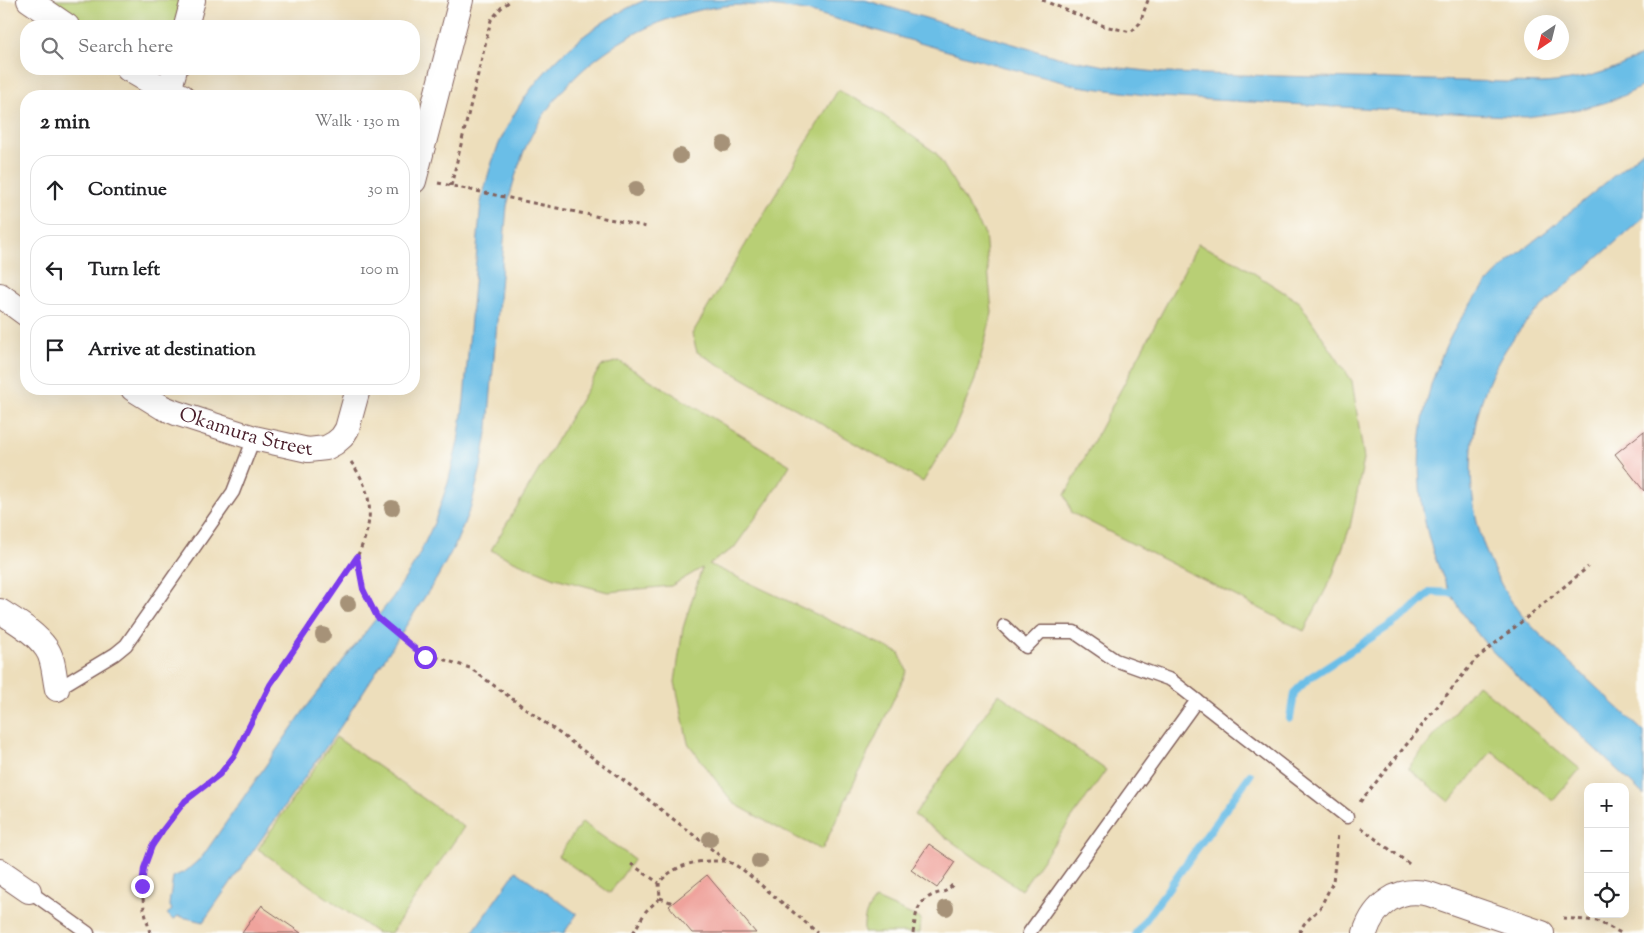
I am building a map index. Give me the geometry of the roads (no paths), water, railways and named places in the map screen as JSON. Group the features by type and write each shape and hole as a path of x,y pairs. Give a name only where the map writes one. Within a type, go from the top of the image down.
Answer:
{"street":[{"path":"29,0 57,20"},
{"path":"188,20 193,0"},
{"path":"420,171 461,0"},
{"path":"139,75 167,90"},
{"path":"175,75 175,90"},
{"path":"0,295 20,310"},
{"name":"Okamura Street","path":"143,395 176,413 254,438 308,450 326,448 342,437 347,429 356,395"},
{"path":"0,610 23,627 46,648 50,657 57,689"},
{"path":"0,871 29,891"},
{"path":"1365,933 1370,920 1380,906 1400,894 1417,892 1429,894 1542,933"}],"lane":[{"path":"57,689 115,654 126,645 233,492 254,438"},
{"path":"1004,626 1026,647 1041,632 1074,632 1115,660 1172,680 1348,817"},
{"path":"1029,933 1197,700"},
{"path":"29,891 88,933"}],"water":[{"path":"645,0 865,0 1057,57 1111,67 1166,73 1542,83 1582,78 1607,71 1644,54 1644,85 1616,99 1602,103 1526,117 1160,97 1078,86 811,12 768,6 724,6 692,12 661,22 632,35 605,52 580,73 558,96 539,122 519,165 507,206 488,427 481,467 471,506 456,543 437,578 341,726 203,922 178,916 173,920 167,914 172,910 169,904 173,877 186,871 202,857 305,709 393,597 416,561 434,523 448,483 458,442 464,400 481,202 499,144 512,117 548,69 569,48 593,29 618,13"},
{"path":"1644,150 1644,217 1535,313 1500,358 1484,393 1475,430 1471,468 1474,505 1483,543 1498,578 1519,612 1644,732 1644,795 1502,661 1464,615 1442,576 1428,535 1420,492 1420,449 1426,406 1438,365 1457,325 1482,289 1514,258"},
{"path":"516,871 577,914 564,933 472,933"}],"waterway":[{"path":"1290,718 1294,693 1309,678 1412,610 1431,592 1451,593"},
{"path":"1136,933 1250,775"}]}
